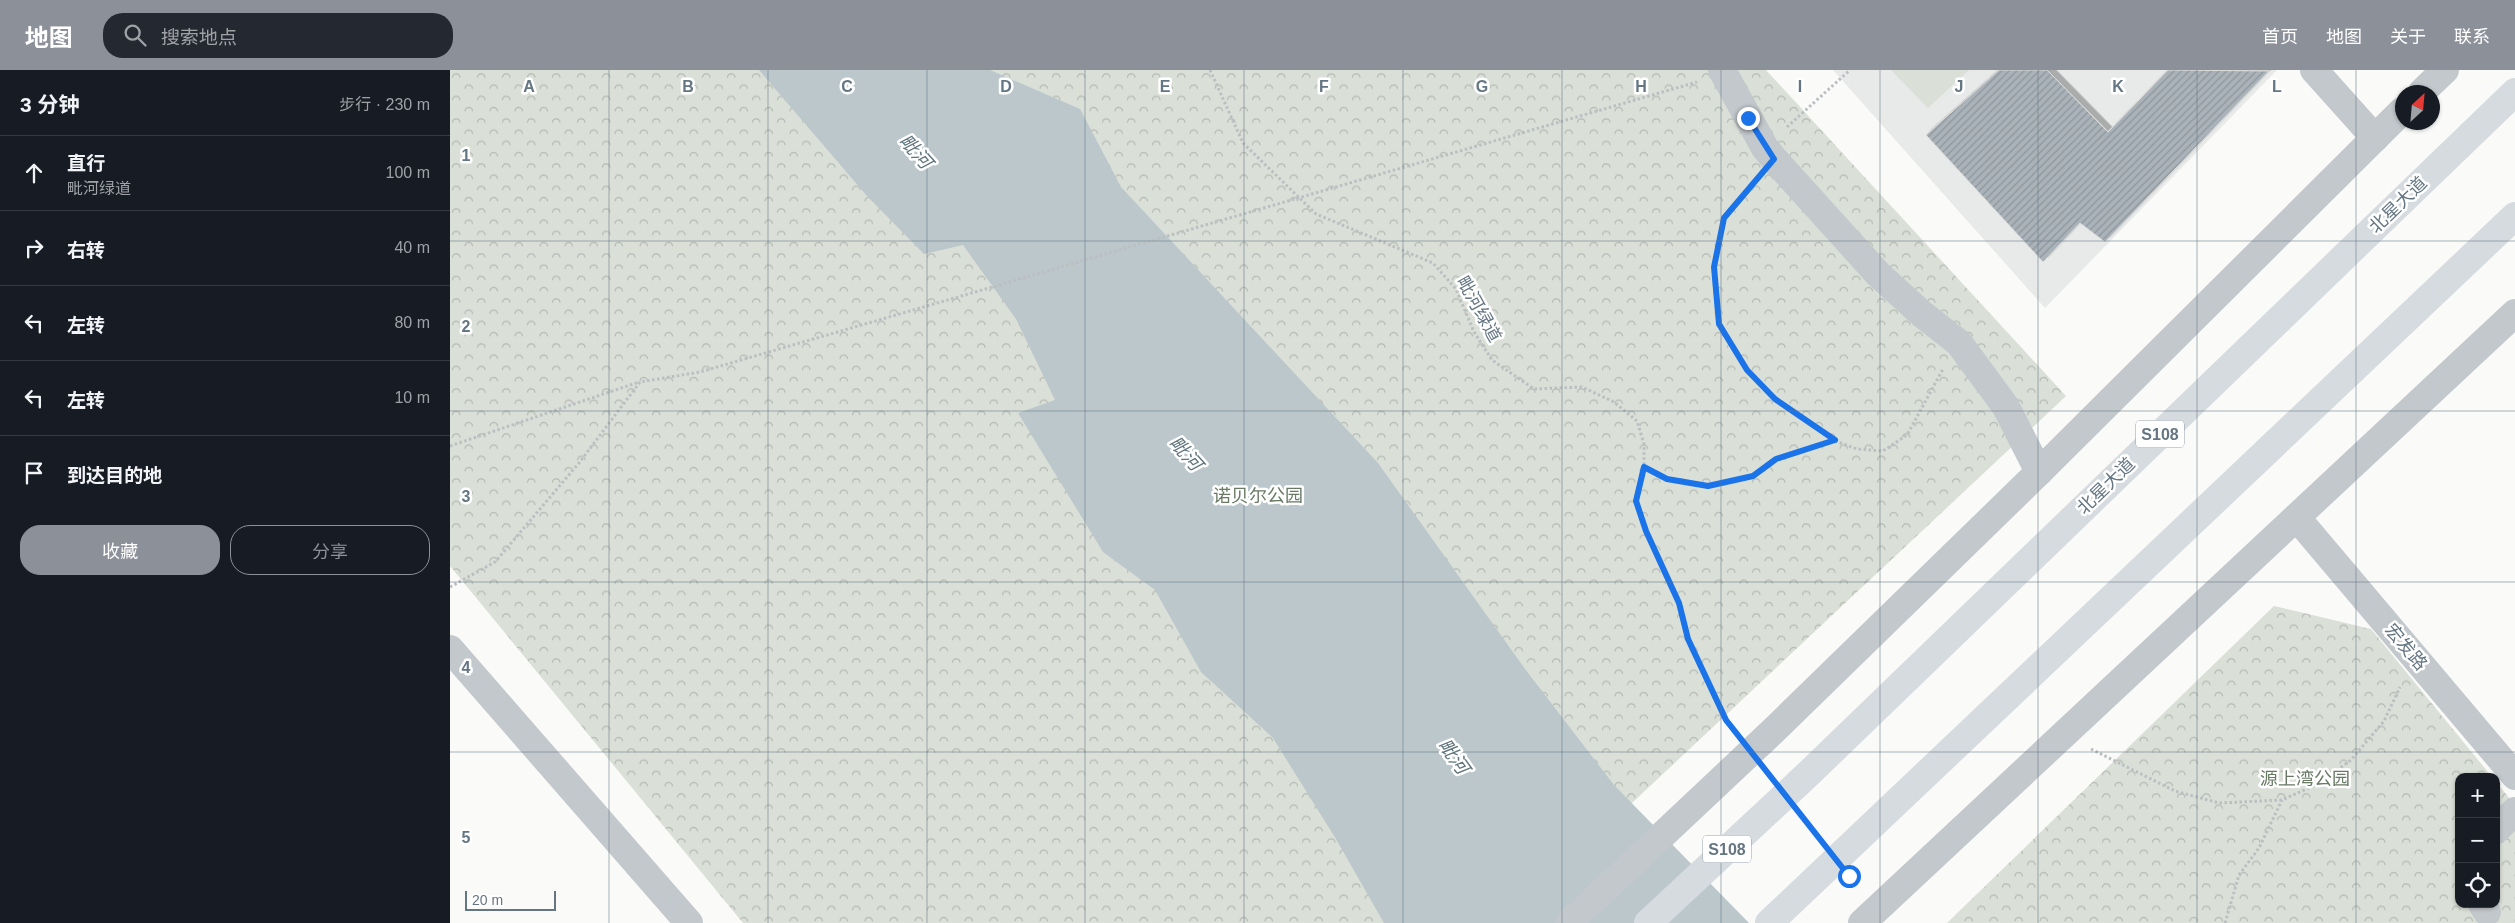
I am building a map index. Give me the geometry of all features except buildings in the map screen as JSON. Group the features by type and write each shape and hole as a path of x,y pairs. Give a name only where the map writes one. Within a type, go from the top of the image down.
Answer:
{"main road":[{"name":"北星大道","path":"1648,923 1806,776 2515,92"},
{"path":"1769,923 2515,216"}],"street":[{"path":"2314,70 2375,138"},
{"path":"2429,85 2445,70"},
{"path":"1722,72 1770,153 1878,274 1922,314 1960,343 2006,407 2039,472"},
{"path":"1569,923 1773,732 2039,472 2395,119"},
{"path":"1862,923 2298,518 2515,313"},
{"name":"宏发路","path":"2298,518 2515,776"},
{"path":"450,649 689,923"},
{"path":"2500,826 2515,811"}],"path":[{"name":"毗河绿道","path":"1210,70 1243,143 1316,214 1433,263 1456,289 1474,332 1492,360 1534,389 1582,387 1614,402 1637,421 1644,444 1644,467 1636,501 1646,531 1679,603 1688,639 1726,720 1738,735"},
{"path":"1850,70 1770,153 1724,218 1714,267 1719,324 1747,370 1775,399 1835,440 1857,449 1884,451 1908,435 1930,391 1960,343"},
{"path":"450,446 640,382 700,372 1722,72"},
{"path":"450,587 494,562 579,463 640,382"},
{"path":"1644,467 1667,479 1708,486 1753,476 1776,459 1835,440"},
{"path":"2064,735 2175,791 2219,803 2282,800 2318,784 2351,760 2384,721 2404,678"},
{"path":"2225,923 2239,875 2258,848 2282,800"},
{"path":"1800,814 1824,845"}],"shaded area":[{"path":"1833,70 2277,70 2045,308"}],"green space":[{"name":"诺贝尔公园","path":"450,70 1766,70 2066,396 1504,923 743,923 450,566"},
{"path":"1891,70 1969,70 1928,108"},
{"name":"源上湾公园","path":"2274,606 2371,629 2489,773 2455,773 2455,908 2500,908 2500,787 2515,805 2515,923 1947,923"}],"water":[{"name":"毗河","path":"759,70 990,70 1080,109 1121,187 1378,463 1525,669 1614,785 1749,923 1384,923 1336,839 1273,738 1201,672 1155,590 1103,552 1018,413 1055,400 1016,319 963,245 924,254 867,196"}],"route":[{"path":"1748,118 1765,148 1774,159 1724,218 1714,267 1719,324 1747,370 1775,399 1835,440 1776,459 1753,476 1708,486 1667,479 1644,467 1636,501 1646,531 1679,603 1688,639 1726,720 1849,876"}]}
